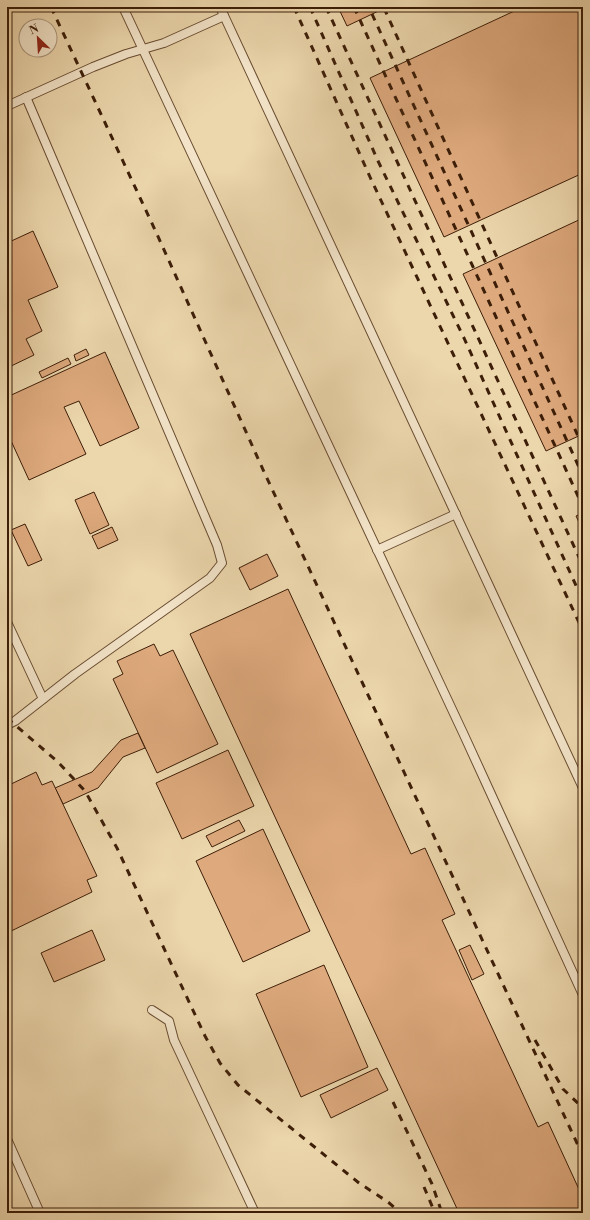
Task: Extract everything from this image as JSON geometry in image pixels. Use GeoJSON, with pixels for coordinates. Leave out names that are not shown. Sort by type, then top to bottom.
{"type":"FeatureCollection","features":[{"type":"Feature","properties":{"kind":"lane"},"geometry":{"type":"LineString","coordinates":[[123,7],[583,995]]}},
{"type":"Feature","properties":{"kind":"lane"},"geometry":{"type":"LineString","coordinates":[[220,7],[583,788]]}},
{"type":"Feature","properties":{"kind":"lane"},"geometry":{"type":"LineString","coordinates":[[7,106],[94,67],[164,43],[224,16]]}},
{"type":"Feature","properties":{"kind":"lane"},"geometry":{"type":"LineString","coordinates":[[7,725],[15,721],[75,674],[210,578],[222,563],[218,545],[26,97]]}},
{"type":"Feature","properties":{"kind":"lane"},"geometry":{"type":"LineString","coordinates":[[377,550],[456,514]]}},
{"type":"Feature","properties":{"kind":"lane"},"geometry":{"type":"LineString","coordinates":[[7,622],[43,699]]}},
{"type":"Feature","properties":{"kind":"lane"},"geometry":{"type":"LineString","coordinates":[[152,1010],[168,1021],[174,1040],[254,1213]]}},
{"type":"Feature","properties":{"kind":"lane"},"geometry":{"type":"LineString","coordinates":[[7,1139],[40,1213]]}},
{"type":"Feature","properties":{"kind":"building"},"geometry":{"type":"Polygon","coordinates":[[[338,7],[387,7],[347,26],[338,7]]]}},
{"type":"Feature","properties":{"kind":"building"},"geometry":{"type":"Polygon","coordinates":[[[523,7],[583,7],[583,173],[444,237],[370,78],[523,7]]]}},
{"type":"Feature","properties":{"kind":"building"},"geometry":{"type":"Polygon","coordinates":[[[583,218],[583,434],[546,451],[463,274],[583,218]]]}},
{"type":"Feature","properties":{"kind":"building"},"geometry":{"type":"Polygon","coordinates":[[[33,231],[58,287],[28,300],[42,331],[26,339],[34,355],[7,368],[7,243],[33,231]]]}},
{"type":"Feature","properties":{"kind":"building"},"geometry":{"type":"Polygon","coordinates":[[[86,349],[89,355],[76,361],[74,355],[86,349]]]}},
{"type":"Feature","properties":{"kind":"building"},"geometry":{"type":"Polygon","coordinates":[[[105,352],[139,428],[100,446],[79,401],[64,407],[86,454],[29,480],[7,432],[7,397],[105,352]]]}},
{"type":"Feature","properties":{"kind":"building"},"geometry":{"type":"Polygon","coordinates":[[[68,358],[71,364],[42,378],[39,372],[68,358]]]}},
{"type":"Feature","properties":{"kind":"building"},"geometry":{"type":"Polygon","coordinates":[[[94,492],[109,525],[90,534],[75,500],[94,492]]]}},
{"type":"Feature","properties":{"kind":"building"},"geometry":{"type":"Polygon","coordinates":[[[583,513],[583,531],[576,516],[583,513]]]}},
{"type":"Feature","properties":{"kind":"building"},"geometry":{"type":"Polygon","coordinates":[[[25,524],[42,560],[28,566],[11,530],[25,524]]]}},
{"type":"Feature","properties":{"kind":"building"},"geometry":{"type":"Polygon","coordinates":[[[112,527],[118,540],[98,549],[92,536],[112,527]]]}},
{"type":"Feature","properties":{"kind":"building"},"geometry":{"type":"Polygon","coordinates":[[[267,554],[278,576],[250,590],[239,568],[267,554]]]}},
{"type":"Feature","properties":{"kind":"building"},"geometry":{"type":"Polygon","coordinates":[[[288,589],[411,854],[425,848],[455,914],[442,920],[538,1127],[548,1122],[583,1198],[583,1213],[459,1213],[190,634],[288,589]]]}},
{"type":"Feature","properties":{"kind":"building"},"geometry":{"type":"Polygon","coordinates":[[[154,644],[160,656],[173,650],[218,744],[157,773],[113,679],[123,674],[117,661],[154,644]]]}},
{"type":"Feature","properties":{"kind":"building"},"geometry":{"type":"Polygon","coordinates":[[[138,733],[145,748],[123,757],[98,788],[63,804],[55,788],[92,772],[121,740],[138,733]]]}},
{"type":"Feature","properties":{"kind":"building"},"geometry":{"type":"Polygon","coordinates":[[[228,750],[254,806],[182,839],[156,783],[228,750]]]}},
{"type":"Feature","properties":{"kind":"building"},"geometry":{"type":"Polygon","coordinates":[[[36,772],[42,785],[52,781],[97,876],[87,880],[92,892],[7,933],[7,786],[36,772]]]}},
{"type":"Feature","properties":{"kind":"building"},"geometry":{"type":"Polygon","coordinates":[[[239,820],[245,831],[212,847],[206,836],[239,820]]]}},
{"type":"Feature","properties":{"kind":"building"},"geometry":{"type":"Polygon","coordinates":[[[263,829],[310,931],[243,962],[196,861],[263,829]]]}},
{"type":"Feature","properties":{"kind":"building"},"geometry":{"type":"Polygon","coordinates":[[[92,930],[105,960],[54,982],[41,953],[92,930]]]}},
{"type":"Feature","properties":{"kind":"building"},"geometry":{"type":"Polygon","coordinates":[[[470,945],[484,974],[472,980],[459,950],[470,945]]]}},
{"type":"Feature","properties":{"kind":"building"},"geometry":{"type":"Polygon","coordinates":[[[324,965],[368,1067],[301,1097],[256,994],[324,965]]]}},
{"type":"Feature","properties":{"kind":"building"},"geometry":{"type":"Polygon","coordinates":[[[377,1068],[388,1090],[331,1118],[320,1095],[377,1068]]]}},
{"type":"Feature","properties":{"kind":"railway"},"geometry":{"type":"LineString","coordinates":[[51,7],[156,232],[265,474],[583,1156]]}},
{"type":"Feature","properties":{"kind":"railway"},"geometry":{"type":"LineString","coordinates":[[294,7],[370,177],[583,631]]}},
{"type":"Feature","properties":{"kind":"railway"},"geometry":{"type":"LineString","coordinates":[[310,7],[378,161],[464,338],[583,601]]}},
{"type":"Feature","properties":{"kind":"railway"},"geometry":{"type":"LineString","coordinates":[[326,7],[583,566]]}},
{"type":"Feature","properties":{"kind":"railway"},"geometry":{"type":"LineString","coordinates":[[354,7],[583,507]]}},
{"type":"Feature","properties":{"kind":"railway"},"geometry":{"type":"LineString","coordinates":[[384,8],[583,447]]}},
{"type":"Feature","properties":{"kind":"railway"},"geometry":{"type":"LineString","coordinates":[[372,14],[583,476]]}},
{"type":"Feature","properties":{"kind":"railway"},"geometry":{"type":"LineString","coordinates":[[7,718],[58,762],[85,791],[117,848],[205,1036],[220,1063],[238,1085],[359,1183],[388,1202],[401,1213]]}},
{"type":"Feature","properties":{"kind":"railway"},"geometry":{"type":"LineString","coordinates":[[535,1040],[563,1089],[583,1108]]}},
{"type":"Feature","properties":{"kind":"railway"},"geometry":{"type":"LineString","coordinates":[[393,1102],[432,1184],[442,1213]]}},
{"type":"Feature","properties":{"kind":"railway"},"geometry":{"type":"LineString","coordinates":[[424,1187],[435,1213]]}}]}
